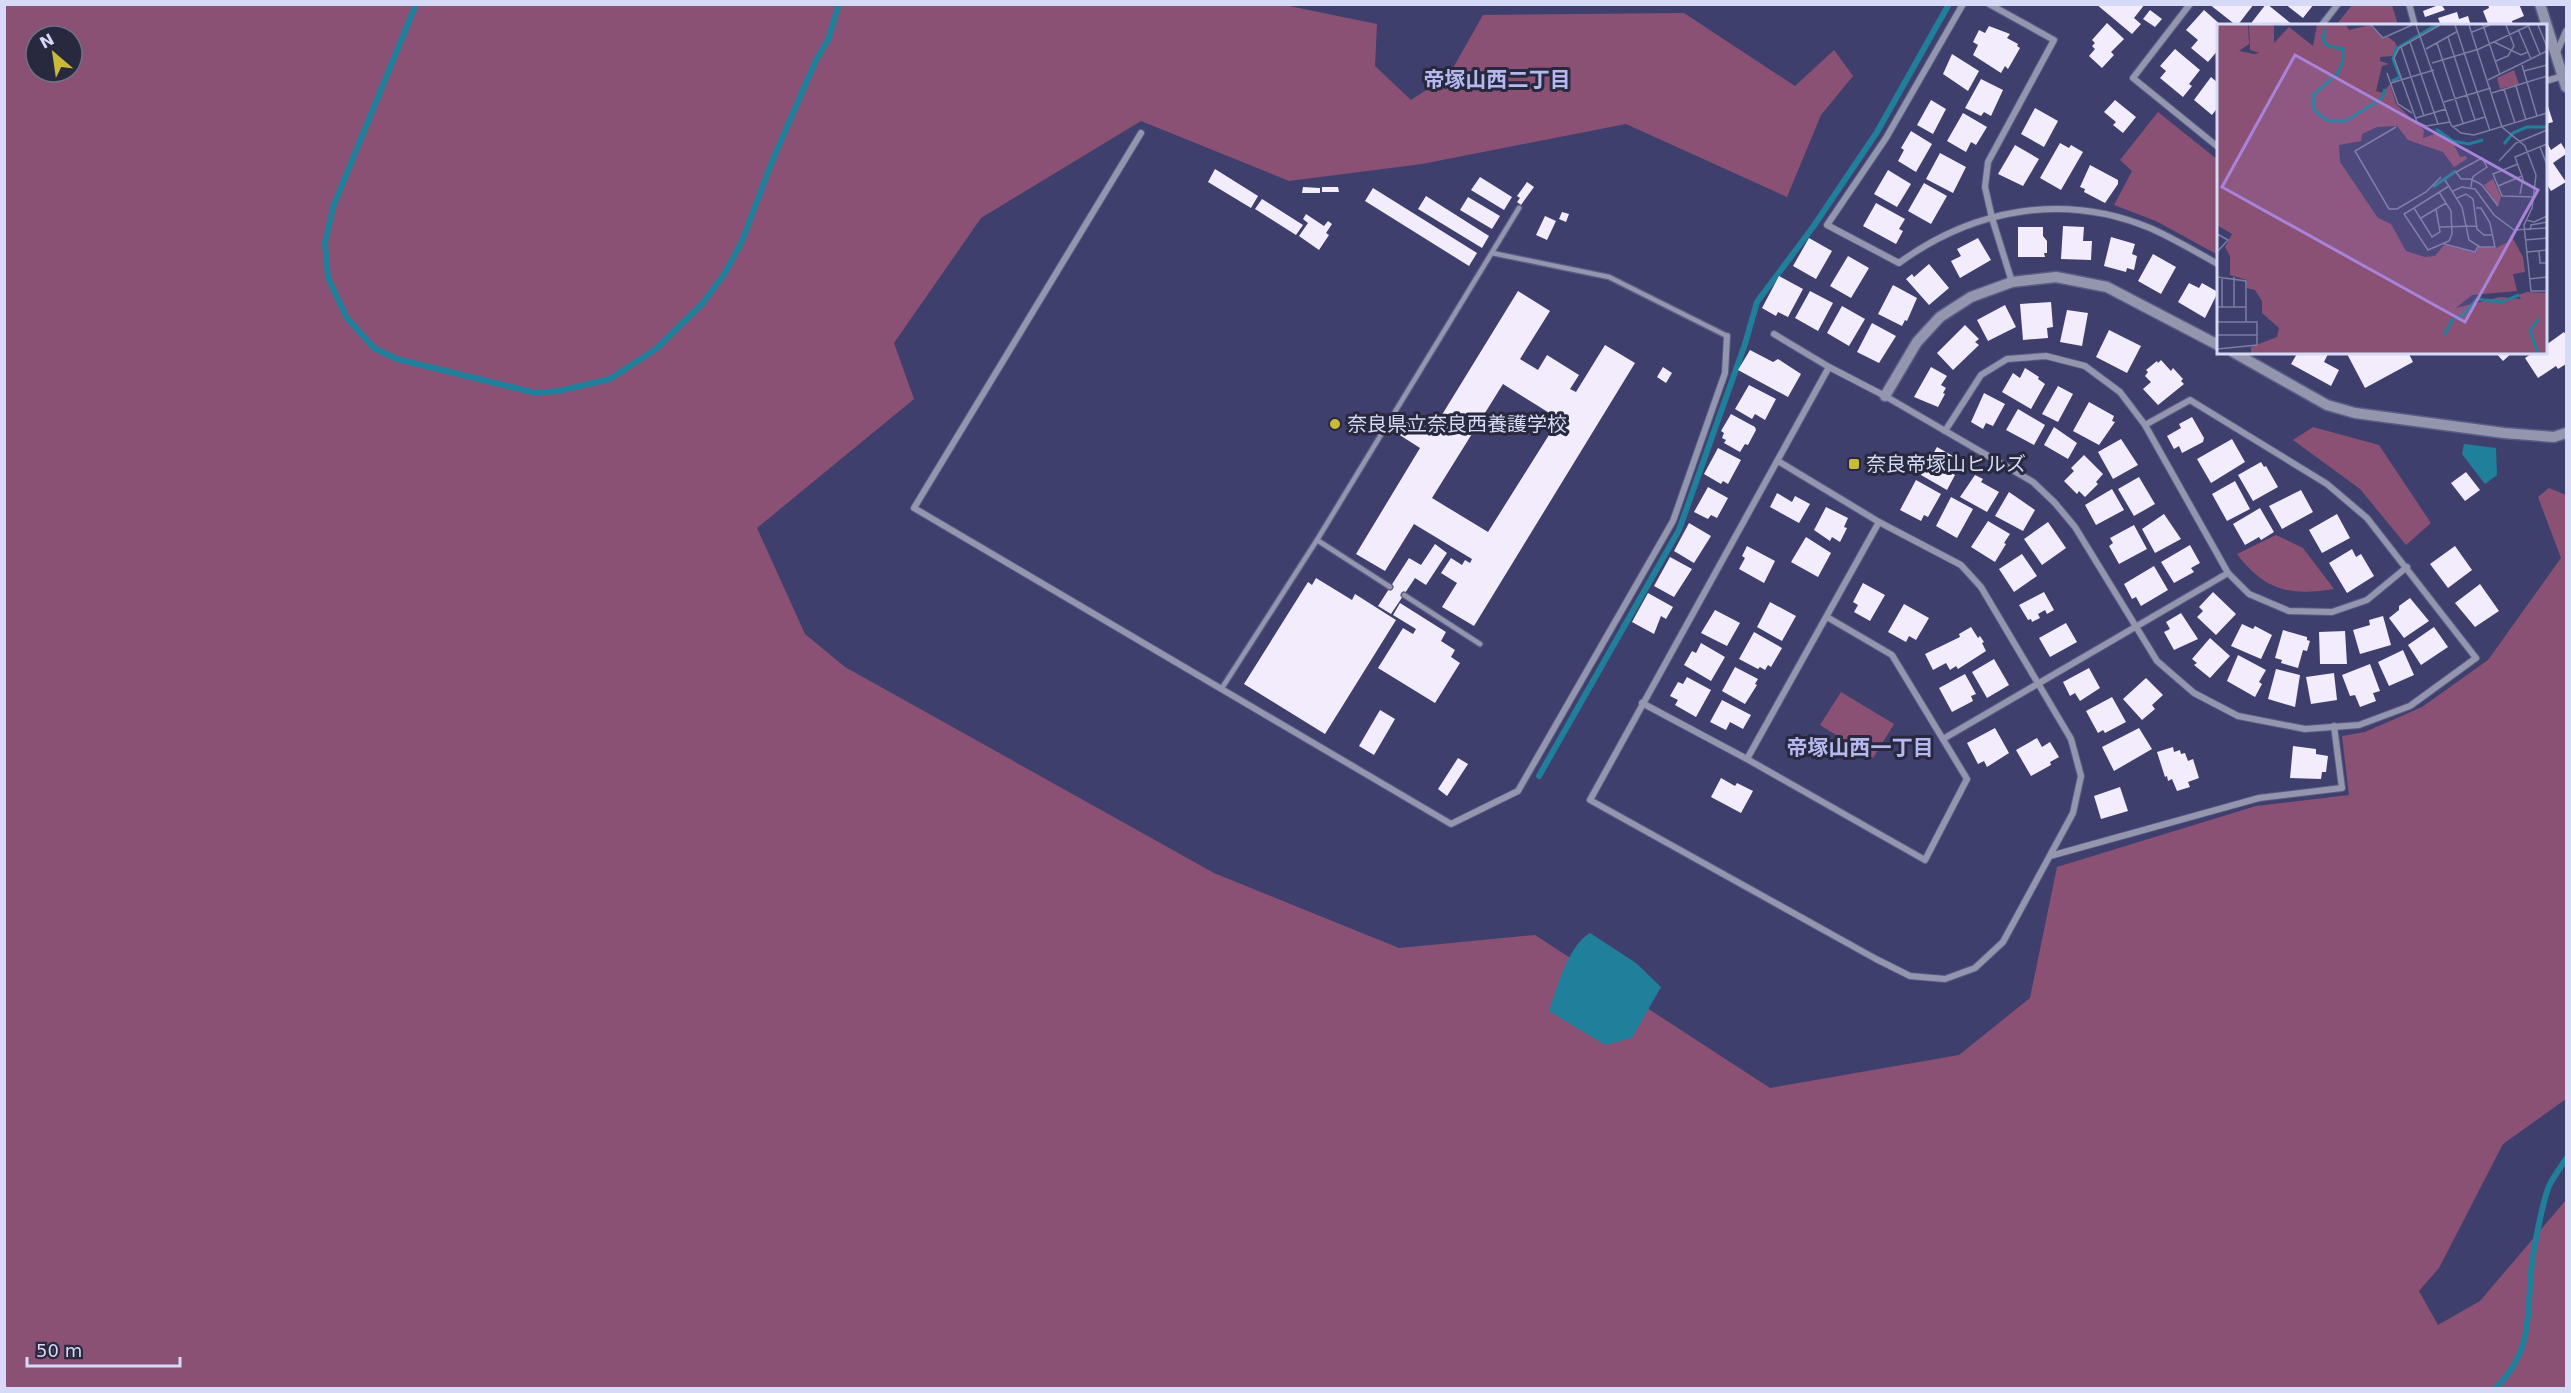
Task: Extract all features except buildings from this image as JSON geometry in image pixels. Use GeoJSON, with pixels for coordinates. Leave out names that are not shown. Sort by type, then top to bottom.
{"type":"FeatureCollection","features":[{"type":"Feature","properties":{"kind":"street"},"geometry":{"type":"LineString","coordinates":[[1963,4],[1886,138],[1827,225],[1899,263],[1922,246],[1968,223],[2038,209],[2090,211],[2149,228],[2217,263]]}},
{"type":"Feature","properties":{"kind":"street"},"geometry":{"type":"LineString","coordinates":[[1989,4],[2054,40],[1988,162],[1985,186],[1992,218],[2012,282]]}},
{"type":"Feature","properties":{"kind":"street"},"geometry":{"type":"LineString","coordinates":[[2190,4],[2133,78],[2217,146]]}},
{"type":"Feature","properties":{"kind":"street"},"geometry":{"type":"LineString","coordinates":[[2323,24],[2338,4]]}},
{"type":"Feature","properties":{"kind":"street"},"geometry":{"type":"LineString","coordinates":[[2409,4],[2414,24]]}},
{"type":"Feature","properties":{"kind":"street"},"geometry":{"type":"LineString","coordinates":[[2540,4],[2557,52],[2566,87]]}},
{"type":"Feature","properties":{"kind":"street"},"geometry":{"type":"LineString","coordinates":[[2557,52],[2566,32]]}},
{"type":"Feature","properties":{"kind":"street"},"geometry":{"type":"LineString","coordinates":[[2547,81],[2563,76]]}},
{"type":"Feature","properties":{"kind":"street"},"geometry":{"type":"LineString","coordinates":[[1141,133],[914,508],[1451,824],[1518,791],[1673,521],[1725,373],[1728,336]]}},
{"type":"Feature","properties":{"kind":"street"},"geometry":{"type":"LineString","coordinates":[[1885,396],[1917,342],[1940,317],[1971,297],[2012,282],[2056,277],[2107,287],[2217,340]]}},
{"type":"Feature","properties":{"kind":"street"},"geometry":{"type":"LineString","coordinates":[[1774,334],[2033,482],[2055,503],[2074,527],[2157,661],[2194,693],[2238,716],[2305,729],[2359,725],[2410,706],[2476,658],[2367,518],[2327,483],[2190,400],[2145,425]]}},
{"type":"Feature","properties":{"kind":"street"},"geometry":{"type":"LineString","coordinates":[[2237,354],[2327,405],[2355,413],[2504,433],[2554,436],[2566,433]]}},
{"type":"Feature","properties":{"kind":"street"},"geometry":{"type":"LineString","coordinates":[[1945,430],[1981,375],[2007,359],[2046,356],[2085,366],[2120,392],[2145,425],[2228,573],[2249,594],[2289,610],[2332,612],[2367,600],[2407,567]]}},
{"type":"Feature","properties":{"kind":"street"},"geometry":{"type":"LineString","coordinates":[[1778,460],[1879,522],[1961,565],[1981,586],[2071,740],[2080,776],[2073,813],[2003,942],[1975,968],[1945,979],[1910,976],[1590,800],[1829,367]]}},
{"type":"Feature","properties":{"kind":"street"},"geometry":{"type":"LineString","coordinates":[[1748,759],[1879,522]]}},
{"type":"Feature","properties":{"kind":"street"},"geometry":{"type":"LineString","coordinates":[[1943,739],[2228,573]]}},
{"type":"Feature","properties":{"kind":"street"},"geometry":{"type":"LineString","coordinates":[[1642,703],[1748,759],[1925,860],[1967,778],[1892,655],[1827,617]]}},
{"type":"Feature","properties":{"kind":"street"},"geometry":{"type":"LineString","coordinates":[[2050,856],[2259,798],[2342,788],[2334,726]]}},
{"type":"Feature","properties":{"kind":"lane"},"geometry":{"type":"LineString","coordinates":[[1222,688],[1317,540],[1519,208]]}},
{"type":"Feature","properties":{"kind":"lane"},"geometry":{"type":"LineString","coordinates":[[1492,253],[1609,277],[1728,336]]}},
{"type":"Feature","properties":{"kind":"lane"},"geometry":{"type":"LineString","coordinates":[[1317,540],[1390,587]]}},
{"type":"Feature","properties":{"kind":"lane"},"geometry":{"type":"LineString","coordinates":[[1404,596],[1480,644]]}},
{"type":"Feature","properties":{"kind":"shaded area"},"geometry":{"type":"Polygon","coordinates":[[[2353,4],[2392,5],[2398,24],[2337,24],[2353,4]]]}},
{"type":"Feature","properties":{"kind":"shaded area"},"geometry":{"type":"Polygon","coordinates":[[[5,5],[1284,5],[1377,24],[1375,66],[1411,100],[1449,75],[1483,15],[1684,13],[1795,86],[1834,50],[1853,76],[1821,115],[1787,197],[1626,124],[1422,164],[1289,181],[1141,121],[981,218],[894,343],[914,399],[757,528],[805,634],[845,667],[1214,873],[1399,948],[1535,935],[1770,1088],[1959,1055],[2030,998],[2057,867],[2256,806],[2349,795],[2342,736],[2365,732],[2422,707],[2488,660],[2561,558],[2538,497],[2549,488],[2566,495],[2566,1099],[2503,1144],[2439,1268],[2419,1291],[2438,1325],[2480,1301],[2566,1200],[2566,1388],[5,1388],[5,5]]]}},
{"type":"Feature","properties":{"kind":"shaded area"},"geometry":{"type":"Polygon","coordinates":[[[2158,112],[2217,159],[2217,254],[2156,221],[2114,205],[2132,171],[2120,160],[2158,112]]]}},
{"type":"Feature","properties":{"kind":"shaded area"},"geometry":{"type":"Polygon","coordinates":[[[2313,427],[2379,445],[2431,523],[2406,545],[2360,489],[2293,440],[2313,427]]]}},
{"type":"Feature","properties":{"kind":"shaded area"},"geometry":{"type":"Polygon","coordinates":[[[2276,535],[2303,548],[2334,589],[2304,592],[2280,588],[2258,576],[2237,554],[2276,535]]]}},
{"type":"Feature","properties":{"kind":"shaded area"},"geometry":{"type":"Polygon","coordinates":[[[1841,692],[1894,724],[1873,758],[1820,725],[1841,692]]]}},
{"type":"Feature","properties":{"kind":"water"},"geometry":{"type":"Polygon","coordinates":[[[2464,444],[2496,448],[2497,475],[2485,484],[2462,454],[2464,444]]]}},
{"type":"Feature","properties":{"kind":"water"},"geometry":{"type":"Polygon","coordinates":[[[1590,933],[1636,963],[1661,987],[1632,1038],[1605,1045],[1549,1011],[1569,957],[1582,939],[1590,933]]]}},
{"type":"Feature","properties":{"kind":"waterway"},"geometry":{"type":"LineString","coordinates":[[416,4],[333,207],[325,243],[328,278],[347,318],[374,348],[397,359],[536,393],[559,391],[610,379],[656,349],[702,304],[725,273],[742,241],[773,159],[817,58],[828,40],[839,4]]}},
{"type":"Feature","properties":{"kind":"waterway"},"geometry":{"type":"LineString","coordinates":[[1539,776],[1679,530],[1745,344],[1757,302],[1813,227],[1877,132],[1949,4]]}},
{"type":"Feature","properties":{"kind":"waterway"},"geometry":{"type":"LineString","coordinates":[[2496,1388],[2517,1359],[2523,1344],[2533,1255],[2542,1212],[2549,1186],[2566,1159]]}},
{"type":"Feature","properties":{"kind":"place","name":"奈良県立奈良西養護学校"},"geometry":{"type":"Point","coordinates":[1335,424]}},
{"type":"Feature","properties":{"kind":"place","name":"奈良帝塚山ヒルズ"},"geometry":{"type":"Point","coordinates":[1854,464]}},
{"type":"Feature","properties":{"kind":"district","name":"帝塚山西二丁目"},"geometry":{"type":"Point","coordinates":[1497,80]}},
{"type":"Feature","properties":{"kind":"district","name":"帝塚山西一丁目"},"geometry":{"type":"Point","coordinates":[1860,748]}}]}
